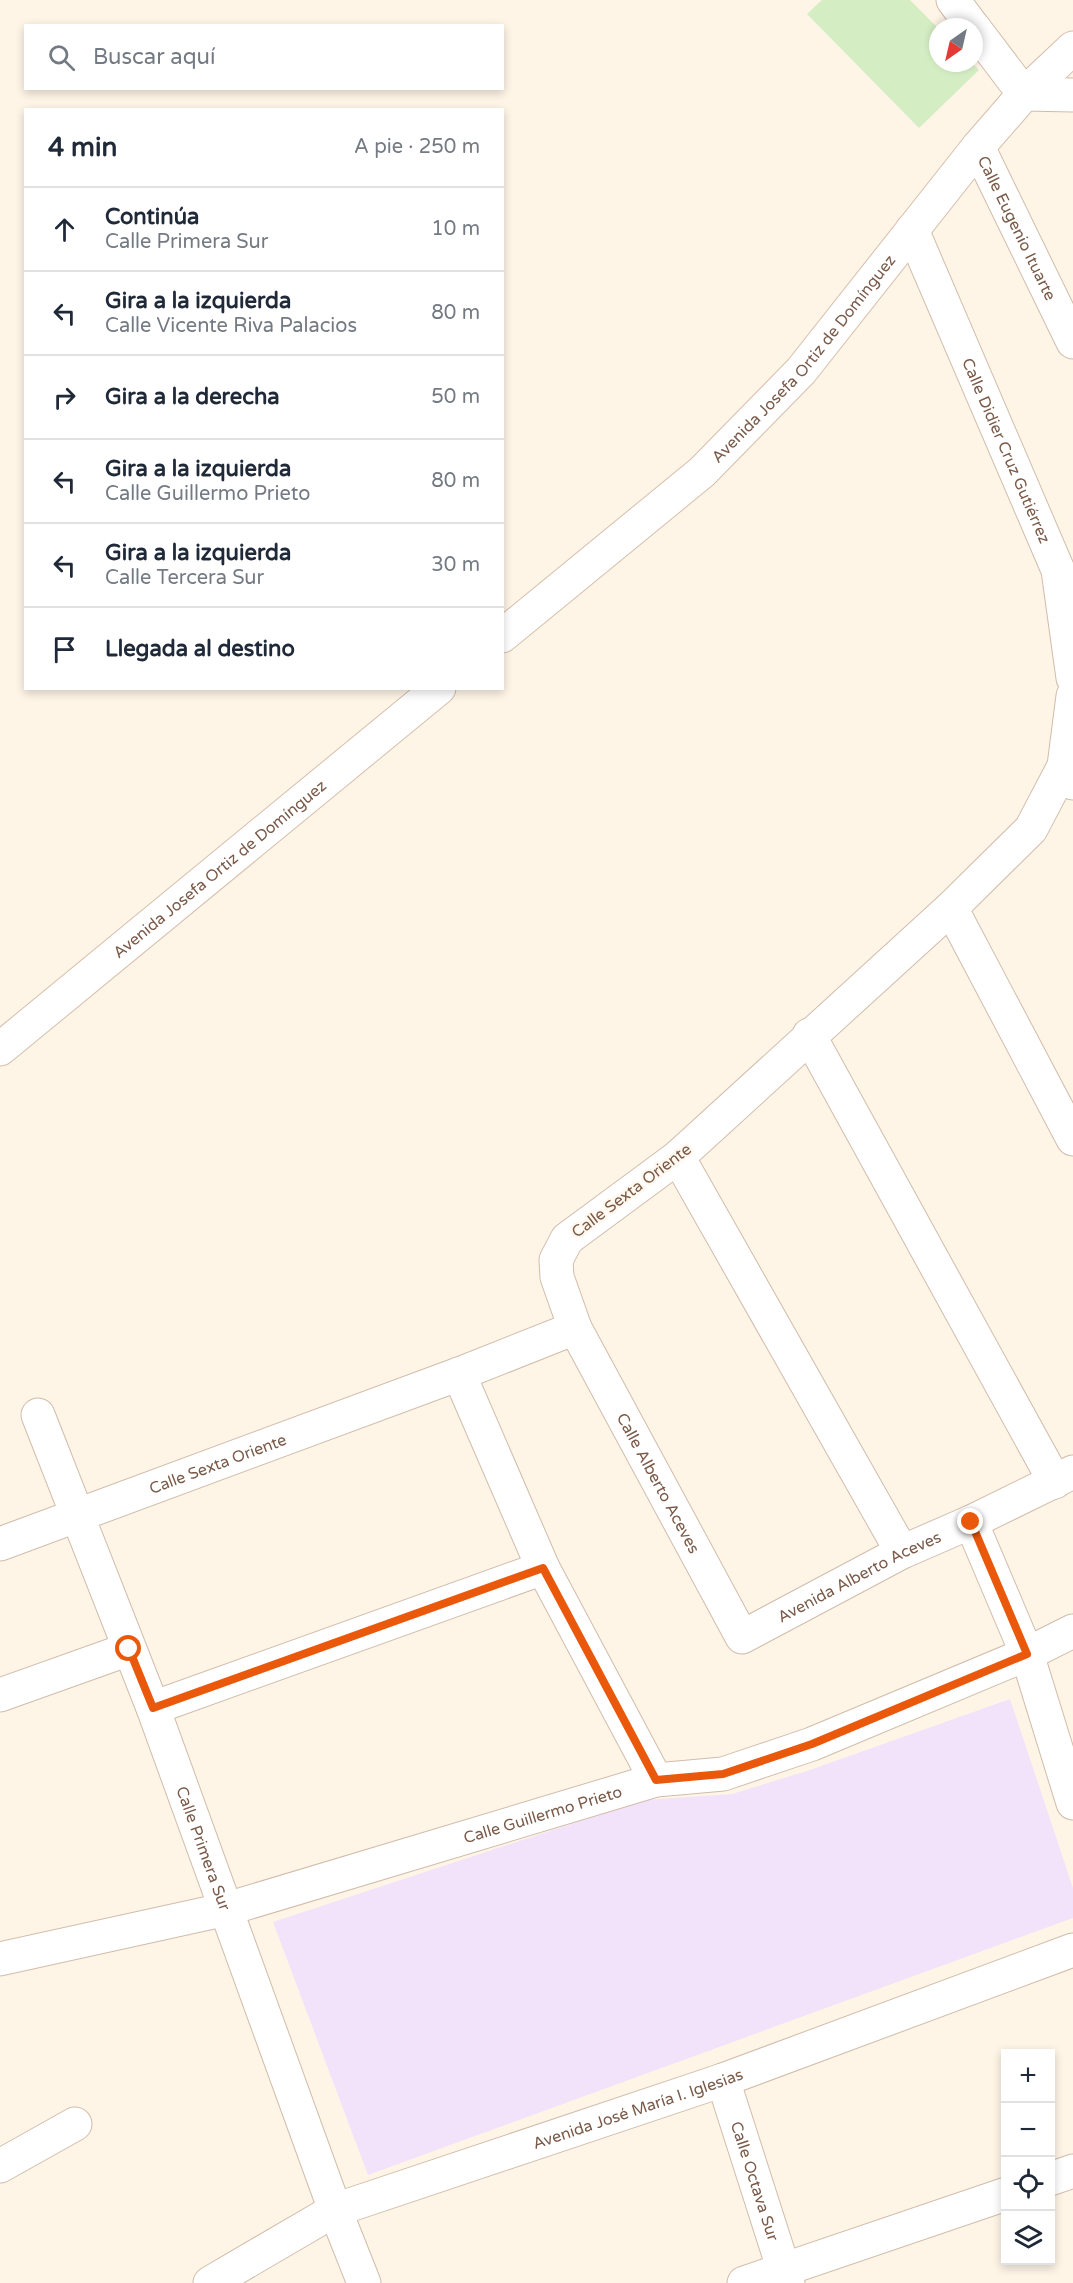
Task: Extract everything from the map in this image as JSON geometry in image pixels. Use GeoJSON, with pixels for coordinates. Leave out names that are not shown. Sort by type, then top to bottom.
{"type":"FeatureCollection","features":[{"type":"Feature","properties":{"kind":"street"},"geometry":{"type":"LineString","coordinates":[[953,0],[966,18]]}},
{"type":"Feature","properties":{"kind":"street"},"geometry":{"type":"LineString","coordinates":[[983,40],[1024,94],[1073,95]]}},
{"type":"Feature","properties":{"kind":"street","name":"Avenida Josefa Ortiz de Domínguez"},"geometry":{"type":"LineString","coordinates":[[504,634],[702,472],[801,371],[978,147],[1024,94],[1073,48]]}},
{"type":"Feature","properties":{"kind":"street","name":"Calle Eugenio Ituarte"},"geometry":{"type":"LineString","coordinates":[[978,147],[1073,342]]}},
{"type":"Feature","properties":{"kind":"street","name":"Calle Didier Cruz Gutiérrez"},"geometry":{"type":"LineString","coordinates":[[912,230],[1058,570],[1073,678]]}},
{"type":"Feature","properties":{"kind":"street","name":"Avenida Josefa Ortiz de Domínguez"},"geometry":{"type":"LineString","coordinates":[[0,1049],[437,690]]}},
{"type":"Feature","properties":{"kind":"street"},"geometry":{"type":"LineString","coordinates":[[1069,775],[1073,696]]}},
{"type":"Feature","properties":{"kind":"street","name":"Calle Sexta Oriente"},"geometry":{"type":"LineString","coordinates":[[0,1544],[459,1374],[575,1328],[557,1277],[556,1260],[567,1239],[678,1157],[809,1035],[951,908],[1030,829],[1069,775]]}},
{"type":"Feature","properties":{"kind":"street"},"geometry":{"type":"LineString","coordinates":[[951,908],[1073,1138]]}},
{"type":"Feature","properties":{"kind":"street"},"geometry":{"type":"LineString","coordinates":[[809,1035],[1064,1477]]}},
{"type":"Feature","properties":{"kind":"street"},"geometry":{"type":"LineString","coordinates":[[678,1157],[902,1552]]}},
{"type":"Feature","properties":{"kind":"street","name":"Calle Alberto Aceves"},"geometry":{"type":"LineString","coordinates":[[575,1328],[742,1636]]}},
{"type":"Feature","properties":{"kind":"street"},"geometry":{"type":"LineString","coordinates":[[459,1374],[543,1568],[656,1780]]}},
{"type":"Feature","properties":{"kind":"street","name":"Calle Primera Sur"},"geometry":{"type":"LineString","coordinates":[[38,1416],[153,1708],[335,2210],[364,2283]]}},
{"type":"Feature","properties":{"kind":"street","name":"Avenida Alberto Aceves"},"geometry":{"type":"LineString","coordinates":[[742,1636],[902,1552],[1064,1477]]}},
{"type":"Feature","properties":{"kind":"street"},"geometry":{"type":"LineString","coordinates":[[971,1522],[1063,1733],[1073,1803]]}},
{"type":"Feature","properties":{"kind":"street"},"geometry":{"type":"LineString","coordinates":[[153,1708],[543,1568]]}},
{"type":"Feature","properties":{"kind":"street","name":"Calle Guillermo Prieto"},"geometry":{"type":"LineString","coordinates":[[0,1959],[227,1909],[656,1780],[723,1774],[812,1744],[1027,1654],[1073,1631]]}},
{"type":"Feature","properties":{"kind":"street"},"geometry":{"type":"LineString","coordinates":[[0,1695],[129,1649]]}},
{"type":"Feature","properties":{"kind":"street","name":"Avenida José María I. Iglesias"},"geometry":{"type":"LineString","coordinates":[[210,2283],[335,2210],[723,2080],[1073,1950]]}},
{"type":"Feature","properties":{"kind":"street","name":"Calle Octava Sur"},"geometry":{"type":"LineString","coordinates":[[723,2080],[786,2276]]}},
{"type":"Feature","properties":{"kind":"street"},"geometry":{"type":"LineString","coordinates":[[0,2166],[75,2124]]}},
{"type":"Feature","properties":{"kind":"street"},"geometry":{"type":"LineString","coordinates":[[1055,2176],[1073,2171]]}},
{"type":"Feature","properties":{"kind":"street"},"geometry":{"type":"LineString","coordinates":[[744,2283],[786,2276],[1001,2195]]}},
{"type":"Feature","properties":{"kind":"shaded area"},"geometry":{"type":"Polygon","coordinates":[[[1010,1699],[1073,1888],[1073,1918],[368,2175],[273,1922],[644,1800],[732,1794],[810,1770],[1010,1699]]]}},
{"type":"Feature","properties":{"kind":"green space"},"geometry":{"type":"Polygon","coordinates":[[[822,0],[910,0],[929,19],[929,72],[977,72],[919,128],[807,14],[822,0]]]}},
{"type":"Feature","properties":{"kind":"route"},"geometry":{"type":"LineString","coordinates":[[129,1649],[153,1708],[543,1568],[656,1780],[723,1774],[812,1744],[1027,1654],[971,1522]]}}]}
